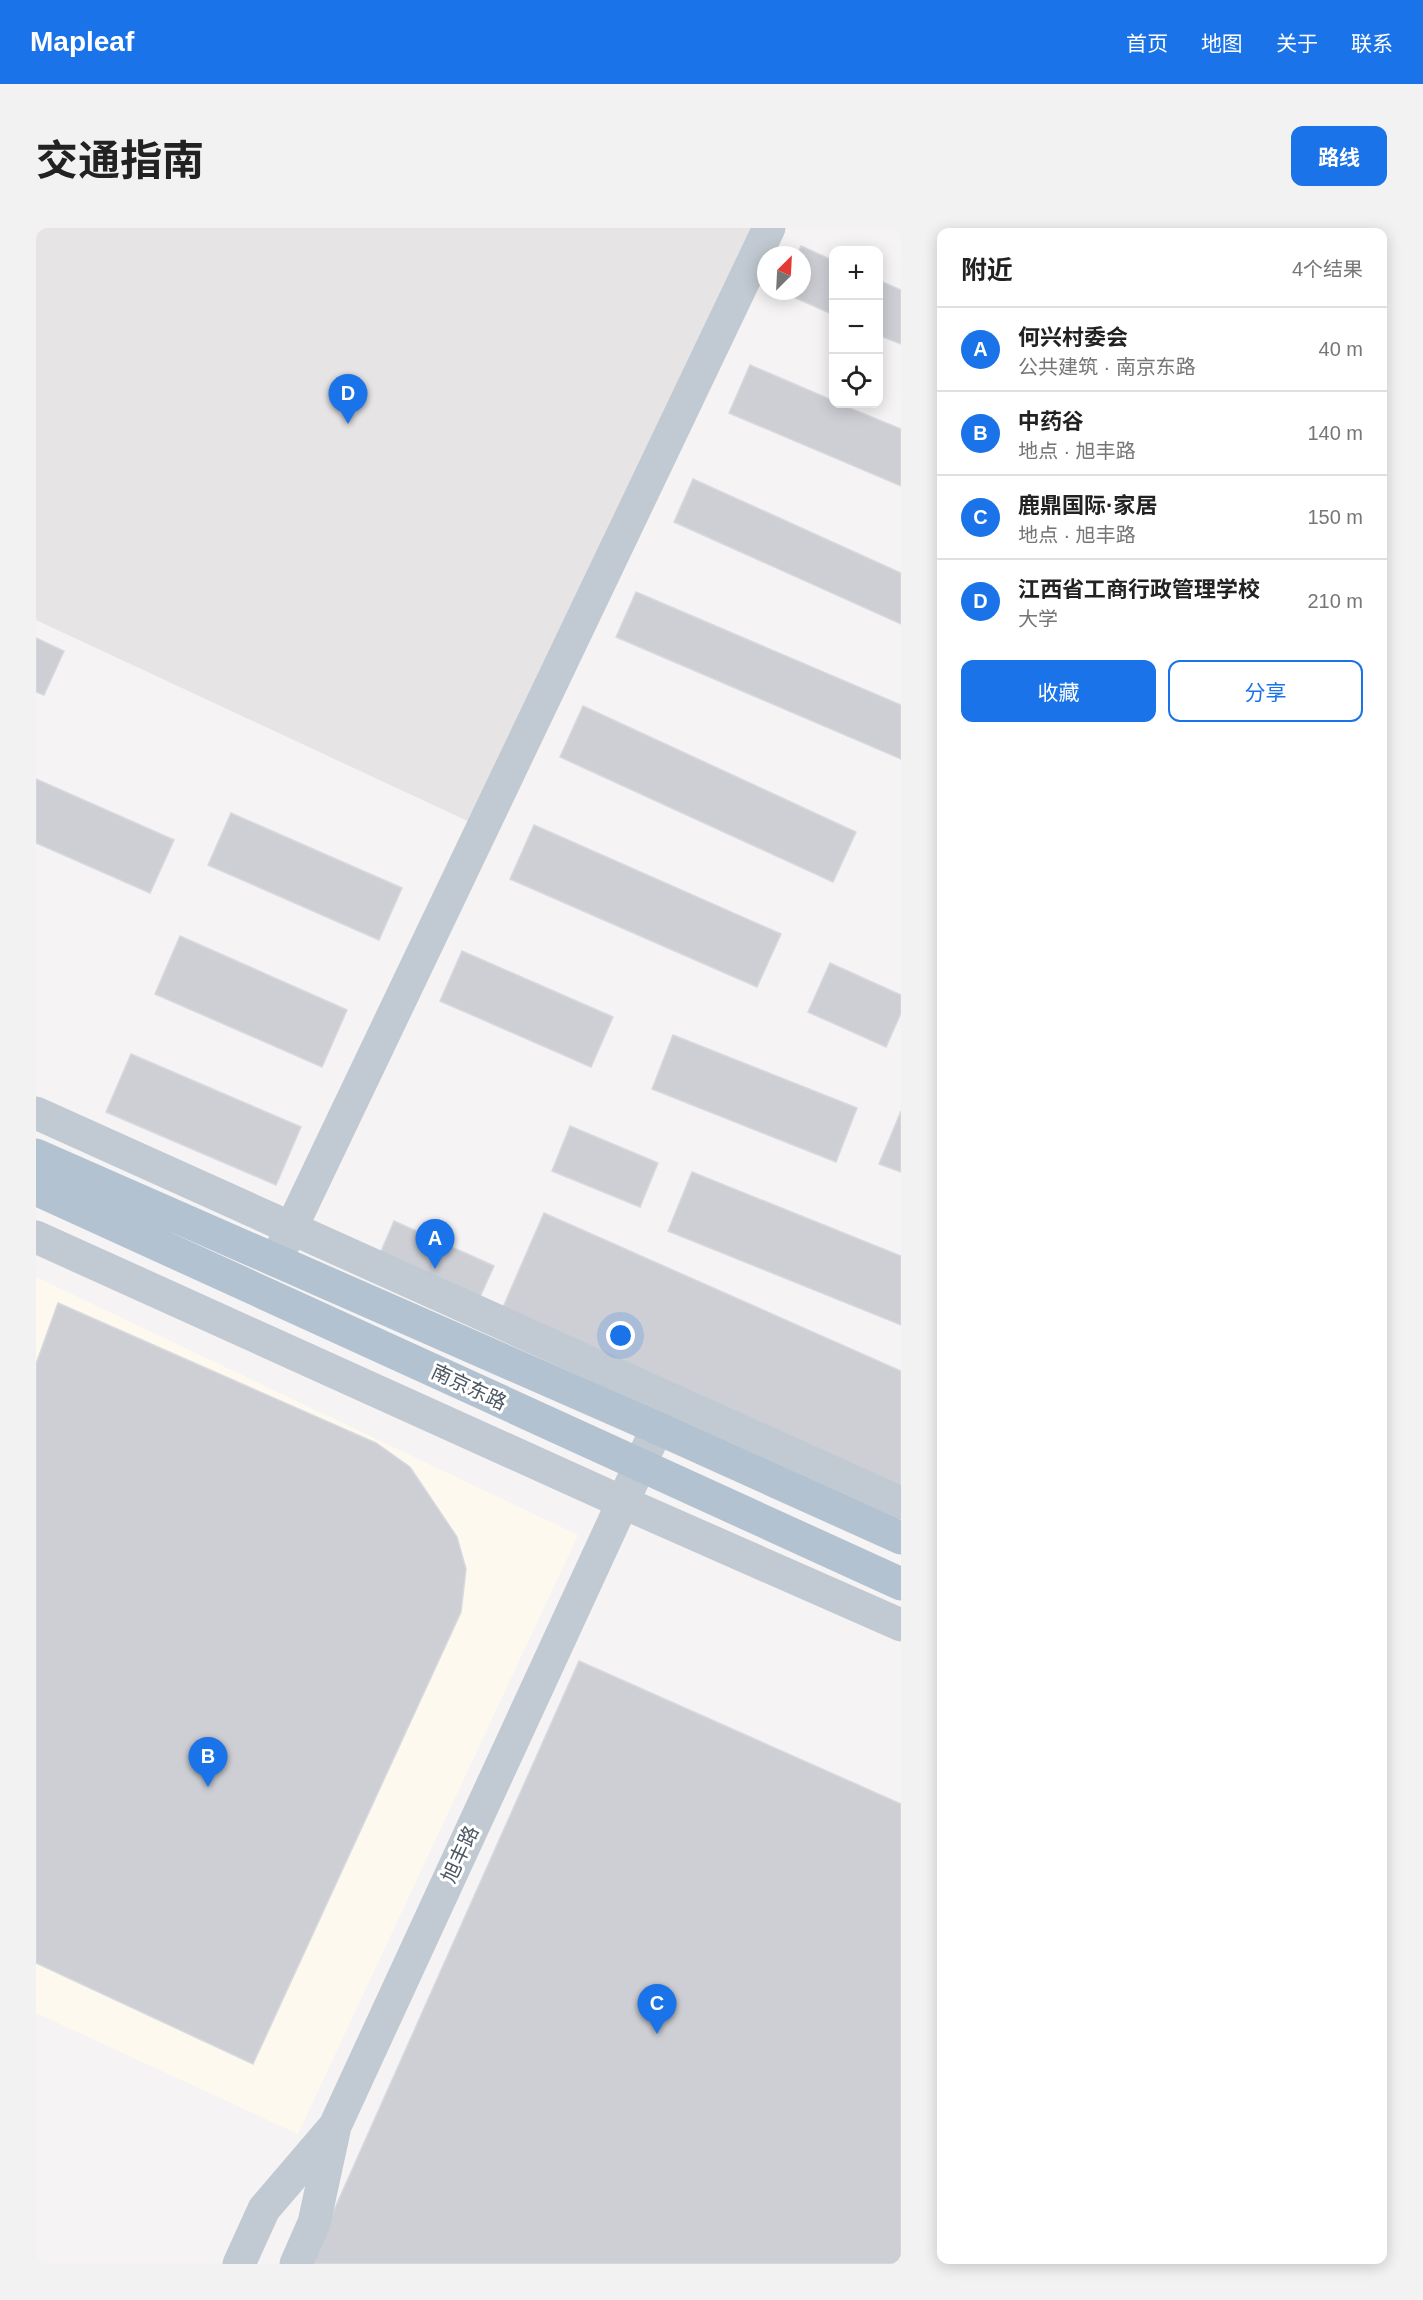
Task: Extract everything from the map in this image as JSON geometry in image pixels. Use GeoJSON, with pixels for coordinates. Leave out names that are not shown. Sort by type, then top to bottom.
{"type":"FeatureCollection","features":[{"type":"Feature","properties":{"kind":"main road","name":"南京东路"},"geometry":{"type":"LineString","coordinates":[[36,1155],[901,1538]]}},
{"type":"Feature","properties":{"kind":"main road","name":"南京东路"},"geometry":{"type":"LineString","coordinates":[[36,1189],[901,1584]]}},
{"type":"Feature","properties":{"kind":"street"},"geometry":{"type":"LineString","coordinates":[[276,1260],[769,228]]}},
{"type":"Feature","properties":{"kind":"street"},"geometry":{"type":"LineString","coordinates":[[36,1113],[901,1503]]}},
{"type":"Feature","properties":{"kind":"street"},"geometry":{"type":"LineString","coordinates":[[36,1237],[622,1502],[901,1624]]}},
{"type":"Feature","properties":{"kind":"street","name":"旭丰路"},"geometry":{"type":"LineString","coordinates":[[239,2264],[264,2209],[335,2126],[657,1428]]}},
{"type":"Feature","properties":{"kind":"street"},"geometry":{"type":"LineString","coordinates":[[296,2264],[314,2223],[335,2126]]}},
{"type":"Feature","properties":{"kind":"shaded area"},"geometry":{"type":"Polygon","coordinates":[[[36,228],[752,228],[474,824],[36,620],[36,228]]]}},
{"type":"Feature","properties":{"kind":"shaded area"},"geometry":{"type":"Polygon","coordinates":[[[36,1277],[578,1535],[298,2134],[36,2013],[36,1277]]]}},
{"type":"Feature","properties":{"kind":"building"},"geometry":{"type":"Polygon","coordinates":[[[811,251],[829,259],[829,313],[800,300],[811,300],[811,251]]]}},
{"type":"Feature","properties":{"kind":"building"},"geometry":{"type":"Polygon","coordinates":[[[883,282],[901,290],[901,344],[883,337],[883,282]]]}},
{"type":"Feature","properties":{"kind":"building"},"geometry":{"type":"Polygon","coordinates":[[[750,365],[829,399],[829,408],[850,408],[901,429],[901,486],[729,413],[750,365]]]}},
{"type":"Feature","properties":{"kind":"building"},"geometry":{"type":"Polygon","coordinates":[[[693,479],[901,573],[901,624],[674,522],[693,479]]]}},
{"type":"Feature","properties":{"kind":"building"},"geometry":{"type":"Polygon","coordinates":[[[636,592],[901,705],[901,759],[616,637],[636,592]]]}},
{"type":"Feature","properties":{"kind":"building"},"geometry":{"type":"Polygon","coordinates":[[[36,638],[64,651],[44,695],[36,692],[36,638]]]}},
{"type":"Feature","properties":{"kind":"building"},"geometry":{"type":"Polygon","coordinates":[[[583,706],[856,832],[833,882],[560,757],[583,706]]]}},
{"type":"Feature","properties":{"kind":"building"},"geometry":{"type":"Polygon","coordinates":[[[36,779],[174,840],[150,893],[36,843],[36,779]]]}},
{"type":"Feature","properties":{"kind":"building"},"geometry":{"type":"Polygon","coordinates":[[[231,813],[402,888],[379,940],[208,865],[231,813]]]}},
{"type":"Feature","properties":{"kind":"building"},"geometry":{"type":"Polygon","coordinates":[[[534,825],[781,934],[757,987],[510,879],[534,825]]]}},
{"type":"Feature","properties":{"kind":"building"},"geometry":{"type":"Polygon","coordinates":[[[180,936],[347,1010],[322,1067],[155,994],[180,936]]]}},
{"type":"Feature","properties":{"kind":"building"},"geometry":{"type":"Polygon","coordinates":[[[462,951],[613,1017],[591,1067],[440,1001],[462,951]]]}},
{"type":"Feature","properties":{"kind":"building"},"geometry":{"type":"Polygon","coordinates":[[[830,963],[901,995],[901,1013],[886,1047],[808,1012],[830,963]]]}},
{"type":"Feature","properties":{"kind":"building"},"geometry":{"type":"Polygon","coordinates":[[[673,1035],[857,1108],[836,1162],[652,1089],[673,1035]]]}},
{"type":"Feature","properties":{"kind":"building"},"geometry":{"type":"Polygon","coordinates":[[[131,1054],[301,1127],[276,1185],[106,1112],[131,1054]]]}},
{"type":"Feature","properties":{"kind":"building"},"geometry":{"type":"Polygon","coordinates":[[[901,1111],[901,1172],[879,1164],[901,1111]]]}},
{"type":"Feature","properties":{"kind":"building"},"geometry":{"type":"Polygon","coordinates":[[[570,1126],[658,1163],[640,1207],[552,1171],[570,1126]]]}},
{"type":"Feature","properties":{"kind":"building"},"geometry":{"type":"Polygon","coordinates":[[[692,1172],[901,1256],[901,1325],[668,1231],[692,1172]]]}},
{"type":"Feature","properties":{"kind":"building"},"geometry":{"type":"Polygon","coordinates":[[[544,1213],[901,1371],[901,1492],[500,1314],[544,1213]]]}},
{"type":"Feature","properties":{"kind":"building"},"geometry":{"type":"Polygon","coordinates":[[[394,1221],[494,1266],[475,1308],[376,1263],[394,1221]]]}},
{"type":"Feature","properties":{"kind":"building"},"geometry":{"type":"Polygon","coordinates":[[[58,1303],[376,1443],[410,1467],[457,1537],[466,1569],[461,1612],[253,2064],[36,1963],[36,1364],[58,1303]]]}},
{"type":"Feature","properties":{"kind":"building"},"geometry":{"type":"Polygon","coordinates":[[[579,1661],[901,1804],[901,2264],[310,2264],[579,1661]]]}},
{"type":"Feature","properties":{"kind":"place","name":"江西省工商行政管理学校"},"geometry":{"type":"Point","coordinates":[348,424]}},
{"type":"Feature","properties":{"kind":"place","name":"何兴村委会"},"geometry":{"type":"Point","coordinates":[435,1269]}},
{"type":"Feature","properties":{"kind":"place","name":"中药谷"},"geometry":{"type":"Point","coordinates":[208,1787]}},
{"type":"Feature","properties":{"kind":"place","name":"鹿鼎国际·家居"},"geometry":{"type":"Point","coordinates":[657,2034]}}]}
